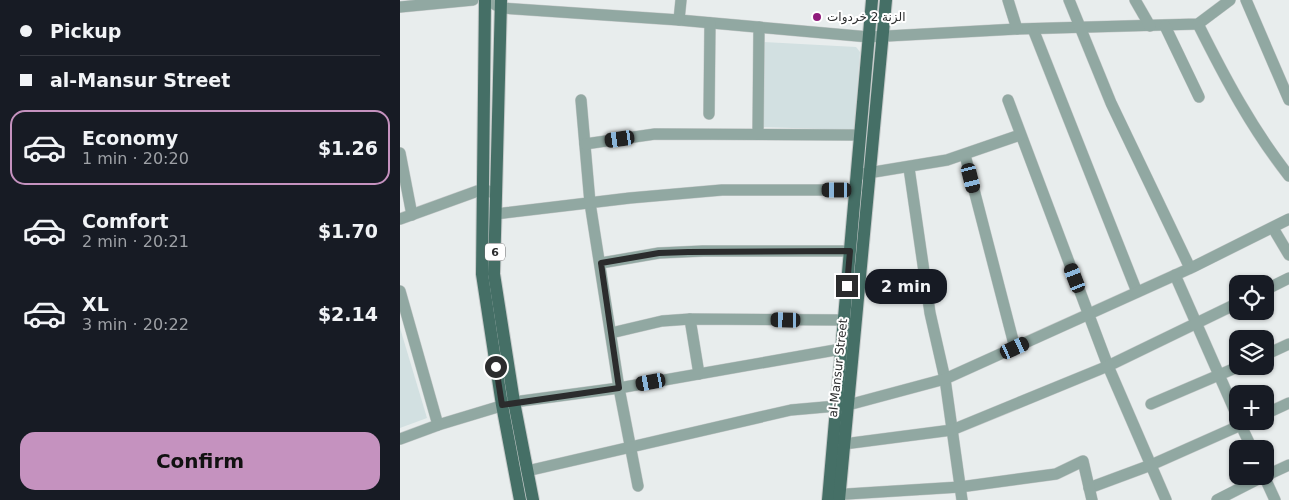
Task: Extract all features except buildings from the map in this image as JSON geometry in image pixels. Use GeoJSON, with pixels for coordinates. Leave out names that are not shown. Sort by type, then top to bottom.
{"type":"FeatureCollection","features":[{"type":"Feature","properties":{"kind":"main road","name":"6"},"geometry":{"type":"LineString","coordinates":[[486,0],[482,274],[508,403],[533,500]]}},
{"type":"Feature","properties":{"kind":"main road","name":"al-Mansur Street"},"geometry":{"type":"LineString","coordinates":[[834,497],[842,405],[871,173],[875,37],[872,0]]}},
{"type":"Feature","properties":{"kind":"main road","name":"al-Mansur Street"},"geometry":{"type":"LineString","coordinates":[[834,497],[844,444],[841,349],[860,135],[875,37],[886,0]]}},
{"type":"Feature","properties":{"kind":"main road","name":"6"},"geometry":{"type":"LineString","coordinates":[[501,4],[494,274],[520,500]]}},
{"type":"Feature","properties":{"kind":"street"},"geometry":{"type":"LineString","coordinates":[[400,7],[473,0]]}},
{"type":"Feature","properties":{"kind":"street"},"geometry":{"type":"LineString","coordinates":[[486,0],[501,4],[875,37],[1033,28],[1198,24],[1230,0]]}},
{"type":"Feature","properties":{"kind":"street"},"geometry":{"type":"LineString","coordinates":[[679,20],[681,0]]}},
{"type":"Feature","properties":{"kind":"street"},"geometry":{"type":"LineString","coordinates":[[1008,0],[1017,29]]}},
{"type":"Feature","properties":{"kind":"street"},"geometry":{"type":"LineString","coordinates":[[1069,0],[1111,103],[1190,268]]}},
{"type":"Feature","properties":{"kind":"street"},"geometry":{"type":"LineString","coordinates":[[1135,0],[1150,26]]}},
{"type":"Feature","properties":{"kind":"street"},"geometry":{"type":"LineString","coordinates":[[1246,0],[1289,100]]}},
{"type":"Feature","properties":{"kind":"street"},"geometry":{"type":"LineString","coordinates":[[708,114],[710,23]]}},
{"type":"Feature","properties":{"kind":"street"},"geometry":{"type":"LineString","coordinates":[[1198,24],[1225,79],[1262,142],[1289,176]]}},
{"type":"Feature","properties":{"kind":"street"},"geometry":{"type":"LineString","coordinates":[[1165,26],[1199,97]]}},
{"type":"Feature","properties":{"kind":"street"},"geometry":{"type":"LineString","coordinates":[[758,133],[759,27]]}},
{"type":"Feature","properties":{"kind":"street"},"geometry":{"type":"LineString","coordinates":[[1033,28],[1137,292]]}},
{"type":"Feature","properties":{"kind":"street"},"geometry":{"type":"LineString","coordinates":[[581,100],[590,203],[601,263],[619,388],[638,486]]}},
{"type":"Feature","properties":{"kind":"street"},"geometry":{"type":"LineString","coordinates":[[1008,100],[1108,366],[1166,500]]}},
{"type":"Feature","properties":{"kind":"street"},"geometry":{"type":"LineString","coordinates":[[585,144],[655,134],[758,133],[860,135]]}},
{"type":"Feature","properties":{"kind":"street"},"geometry":{"type":"LineString","coordinates":[[857,174],[909,168],[965,155],[1020,135]]}},
{"type":"Feature","properties":{"kind":"street"},"geometry":{"type":"LineString","coordinates":[[400,153],[412,215]]}},
{"type":"Feature","properties":{"kind":"street"},"geometry":{"type":"LineString","coordinates":[[965,155],[1015,348]]}},
{"type":"Feature","properties":{"kind":"street"},"geometry":{"type":"LineString","coordinates":[[909,168],[930,313],[945,379],[962,500]]}},
{"type":"Feature","properties":{"kind":"street"},"geometry":{"type":"LineString","coordinates":[[400,219],[483,189],[496,194]]}},
{"type":"Feature","properties":{"kind":"street"},"geometry":{"type":"LineString","coordinates":[[496,214],[722,190],[856,190]]}},
{"type":"Feature","properties":{"kind":"street"},"geometry":{"type":"LineString","coordinates":[[527,471],[791,410],[842,405],[945,379],[1175,275],[1289,219]]}},
{"type":"Feature","properties":{"kind":"street"},"geometry":{"type":"LineString","coordinates":[[1273,228],[1289,255]]}},
{"type":"Feature","properties":{"kind":"street"},"geometry":{"type":"LineString","coordinates":[[601,263],[659,253],[850,251]]}},
{"type":"Feature","properties":{"kind":"street"},"geometry":{"type":"LineString","coordinates":[[1175,275],[1195,324],[1229,396]]}},
{"type":"Feature","properties":{"kind":"street"},"geometry":{"type":"LineString","coordinates":[[1274,286],[1289,278]]}},
{"type":"Feature","properties":{"kind":"street"},"geometry":{"type":"LineString","coordinates":[[400,291],[438,424]]}},
{"type":"Feature","properties":{"kind":"street"},"geometry":{"type":"LineString","coordinates":[[844,444],[952,430],[1108,366],[1229,307]]}},
{"type":"Feature","properties":{"kind":"street"},"geometry":{"type":"LineString","coordinates":[[611,333],[662,321],[690,319],[844,320]]}},
{"type":"Feature","properties":{"kind":"street"},"geometry":{"type":"LineString","coordinates":[[690,319],[698,374]]}},
{"type":"Feature","properties":{"kind":"street"},"geometry":{"type":"LineString","coordinates":[[1274,351],[1289,344]]}},
{"type":"Feature","properties":{"kind":"street"},"geometry":{"type":"LineString","coordinates":[[400,439],[438,424],[508,403],[619,388],[841,349]]}},
{"type":"Feature","properties":{"kind":"street"},"geometry":{"type":"LineString","coordinates":[[1151,404],[1229,371]]}},
{"type":"Feature","properties":{"kind":"street"},"geometry":{"type":"LineString","coordinates":[[1274,410],[1289,403]]}},
{"type":"Feature","properties":{"kind":"street"},"geometry":{"type":"LineString","coordinates":[[1089,488],[1151,466],[1229,427]]}},
{"type":"Feature","properties":{"kind":"street"},"geometry":{"type":"LineString","coordinates":[[834,497],[960,487],[1056,474],[1083,461],[1092,500]]}},
{"type":"Feature","properties":{"kind":"street"},"geometry":{"type":"LineString","coordinates":[[1274,472],[1289,465]]}},
{"type":"Feature","properties":{"kind":"street"},"geometry":{"type":"LineString","coordinates":[[1217,500],[1246,485]]}},
{"type":"Feature","properties":{"kind":"street"},"geometry":{"type":"LineString","coordinates":[[1268,485],[1275,500]]}},
{"type":"Feature","properties":{"kind":"shaded area"},"geometry":{"type":"Polygon","coordinates":[[[764,42],[856,47],[860,52],[854,130],[763,127],[764,42]]]}},
{"type":"Feature","properties":{"kind":"shaded area"},"geometry":{"type":"Polygon","coordinates":[[[400,328],[427,418],[400,428],[400,328]]]}},
{"type":"Feature","properties":{"kind":"place","name":"الزنة 2 خردوات"},"geometry":{"type":"Point","coordinates":[817,17]}},
{"type":"Feature","properties":{"kind":"route"},"geometry":{"type":"LineString","coordinates":[[496,367],[502,405],[619,388],[601,263],[659,253],[703,251],[850,251],[847,286]]}}]}
